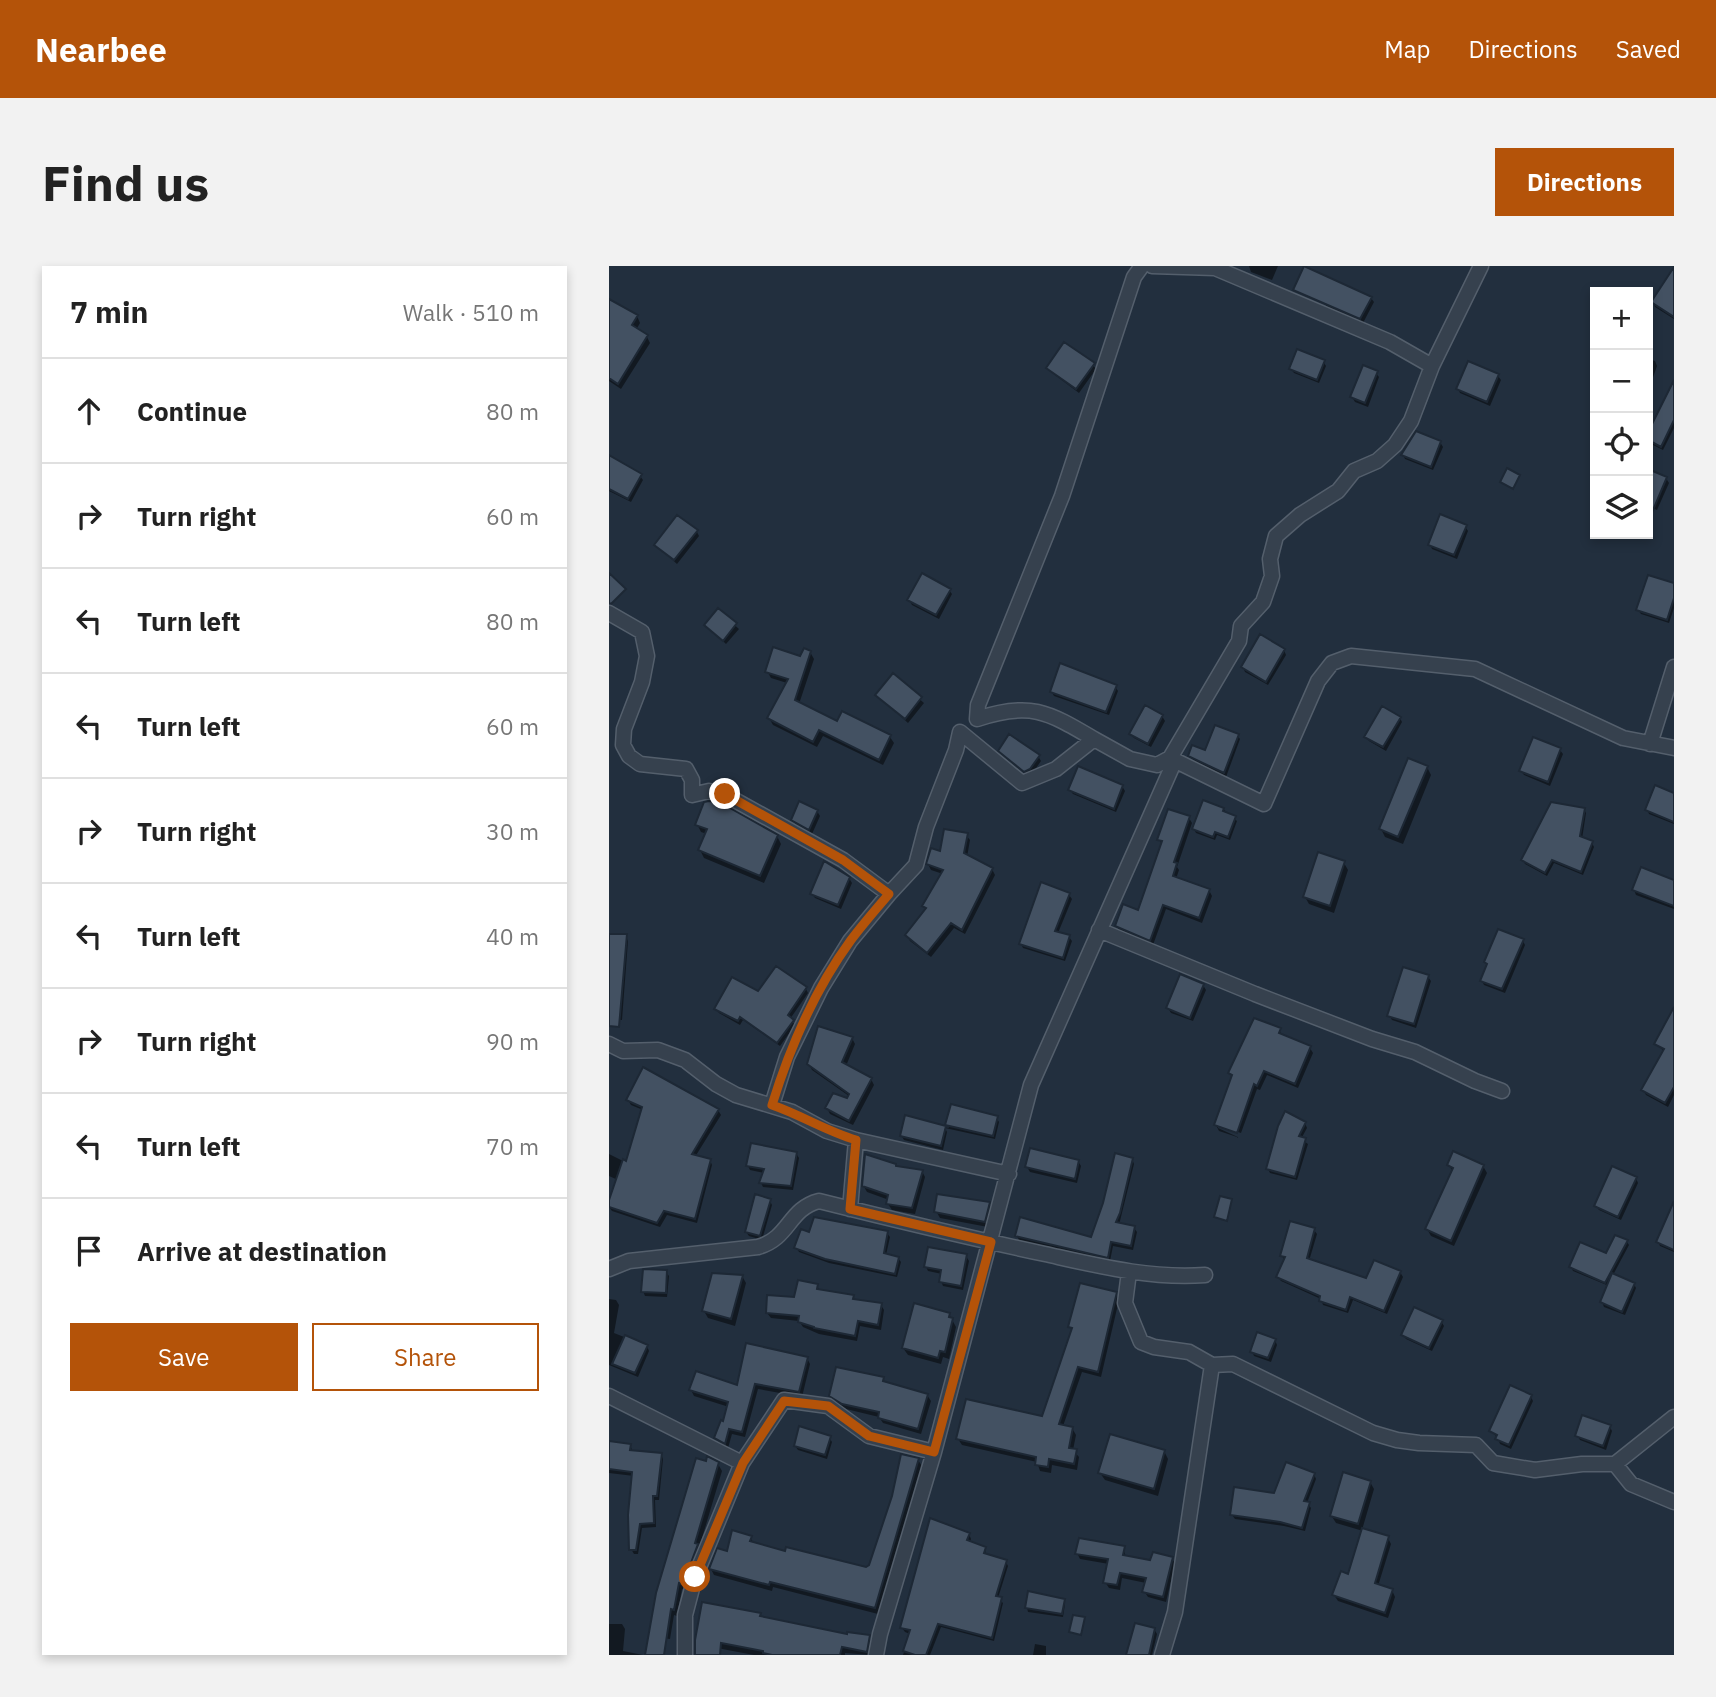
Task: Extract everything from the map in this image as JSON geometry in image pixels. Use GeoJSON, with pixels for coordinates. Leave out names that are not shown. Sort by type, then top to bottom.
{"type":"FeatureCollection","features":[{"type":"Feature","properties":{"kind":"street"},"geometry":{"type":"LineString","coordinates":[[1142,266],[1134,277],[1062,496],[978,705],[977,719],[1002,710],[1020,709],[1051,714],[1130,759],[1157,765],[1170,758],[1239,641],[1241,626],[1263,602],[1272,576],[1271,559],[1276,536],[1300,515],[1338,491],[1355,471],[1377,461],[1395,445],[1411,421],[1432,366],[1481,266]]}},
{"type":"Feature","properties":{"kind":"street"},"geometry":{"type":"LineString","coordinates":[[1152,266],[1215,268],[1390,342],[1432,366]]}},
{"type":"Feature","properties":{"kind":"street"},"geometry":{"type":"LineString","coordinates":[[609,613],[642,632],[647,656],[642,682],[624,729],[623,746],[629,756],[640,764],[685,769],[692,780],[692,794],[709,791],[725,794],[843,860],[889,894]]}},
{"type":"Feature","properties":{"kind":"street"},"geometry":{"type":"LineString","coordinates":[[1170,758],[1264,804],[1318,681],[1332,663],[1351,656],[1475,669],[1623,738],[1674,748]]}},
{"type":"Feature","properties":{"kind":"street"},"geometry":{"type":"LineString","coordinates":[[1650,744],[1674,667]]}},
{"type":"Feature","properties":{"kind":"street"},"geometry":{"type":"LineString","coordinates":[[772,1105],[787,1057],[821,988],[851,941],[916,865],[926,828],[960,732],[1022,783],[1056,769],[1094,739]]}},
{"type":"Feature","properties":{"kind":"street"},"geometry":{"type":"LineString","coordinates":[[876,1655],[934,1452],[1031,1085],[1171,767],[1170,758]]}},
{"type":"Feature","properties":{"kind":"street"},"geometry":{"type":"LineString","coordinates":[[1100,930],[1255,994],[1372,1039],[1415,1052],[1502,1091]]}},
{"type":"Feature","properties":{"kind":"street"},"geometry":{"type":"LineString","coordinates":[[609,1044],[622,1051],[658,1050],[685,1060],[716,1084],[736,1095],[792,1112],[827,1131],[1009,1174]]}},
{"type":"Feature","properties":{"kind":"street"},"geometry":{"type":"LineString","coordinates":[[850,1209],[856,1140]]}},
{"type":"Feature","properties":{"kind":"street"},"geometry":{"type":"LineString","coordinates":[[609,1269],[629,1261],[758,1247],[772,1243],[798,1211],[819,1201],[1129,1272],[1169,1276],[1205,1275]]}},
{"type":"Feature","properties":{"kind":"street"},"geometry":{"type":"LineString","coordinates":[[1129,1272],[1125,1303],[1141,1342],[1154,1347],[1189,1352],[1212,1365],[1233,1364],[1363,1428],[1398,1440],[1476,1445],[1493,1463],[1535,1470],[1582,1464],[1615,1464],[1674,1417]]}},
{"type":"Feature","properties":{"kind":"street"},"geometry":{"type":"LineString","coordinates":[[1162,1655],[1175,1612],[1212,1365]]}},
{"type":"Feature","properties":{"kind":"street"},"geometry":{"type":"LineString","coordinates":[[609,1396],[743,1463]]}},
{"type":"Feature","properties":{"kind":"street"},"geometry":{"type":"LineString","coordinates":[[685,1655],[685,1615],[695,1577],[743,1463],[784,1401],[828,1406],[869,1436],[934,1452]]}},
{"type":"Feature","properties":{"kind":"street"},"geometry":{"type":"LineString","coordinates":[[1615,1464],[1631,1484],[1674,1502]]}},
{"type":"Feature","properties":{"kind":"building"},"geometry":{"type":"Polygon","coordinates":[[[1304,266],[1372,297],[1360,319],[1293,290],[1304,266]]]}},
{"type":"Feature","properties":{"kind":"building"},"geometry":{"type":"Polygon","coordinates":[[[1674,267],[1674,317],[1653,303],[1653,299],[1674,267]]]}},
{"type":"Feature","properties":{"kind":"building"},"geometry":{"type":"Polygon","coordinates":[[[609,299],[638,315],[632,325],[648,335],[618,384],[609,378],[609,299]]]}},
{"type":"Feature","properties":{"kind":"building"},"geometry":{"type":"Polygon","coordinates":[[[1064,342],[1095,363],[1076,389],[1046,368],[1064,342]]]}},
{"type":"Feature","properties":{"kind":"building"},"geometry":{"type":"Polygon","coordinates":[[[1297,349],[1325,360],[1317,380],[1289,369],[1297,349]]]}},
{"type":"Feature","properties":{"kind":"building"},"geometry":{"type":"Polygon","coordinates":[[[1468,361],[1499,374],[1487,402],[1456,389],[1468,361]]]}},
{"type":"Feature","properties":{"kind":"building"},"geometry":{"type":"Polygon","coordinates":[[[1363,365],[1378,371],[1365,403],[1350,397],[1363,365]]]}},
{"type":"Feature","properties":{"kind":"building"},"geometry":{"type":"Polygon","coordinates":[[[1674,380],[1674,420],[1661,447],[1653,443],[1653,422],[1674,380]]]}},
{"type":"Feature","properties":{"kind":"building"},"geometry":{"type":"Polygon","coordinates":[[[1416,431],[1441,441],[1431,467],[1401,455],[1416,431]]]}},
{"type":"Feature","properties":{"kind":"building"},"geometry":{"type":"Polygon","coordinates":[[[609,455],[642,474],[628,499],[609,489],[609,455]]]}},
{"type":"Feature","properties":{"kind":"building"},"geometry":{"type":"Polygon","coordinates":[[[1507,468],[1520,475],[1513,489],[1500,482],[1507,468]]]}},
{"type":"Feature","properties":{"kind":"building"},"geometry":{"type":"Polygon","coordinates":[[[1653,471],[1667,477],[1653,510],[1653,471]]]}},
{"type":"Feature","properties":{"kind":"building"},"geometry":{"type":"Polygon","coordinates":[[[1440,514],[1467,525],[1454,555],[1428,545],[1440,514]]]}},
{"type":"Feature","properties":{"kind":"building"},"geometry":{"type":"Polygon","coordinates":[[[677,515],[698,530],[674,560],[654,545],[677,515]]]}},
{"type":"Feature","properties":{"kind":"building"},"geometry":{"type":"Polygon","coordinates":[[[609,573],[626,589],[611,604],[609,603],[609,573]]]}},
{"type":"Feature","properties":{"kind":"building"},"geometry":{"type":"Polygon","coordinates":[[[922,573],[951,589],[936,615],[907,600],[922,573]]]}},
{"type":"Feature","properties":{"kind":"building"},"geometry":{"type":"Polygon","coordinates":[[[1648,575],[1674,583],[1674,598],[1667,620],[1636,610],[1648,575]]]}},
{"type":"Feature","properties":{"kind":"building"},"geometry":{"type":"Polygon","coordinates":[[[718,608],[737,623],[723,641],[704,625],[718,608]]]}},
{"type":"Feature","properties":{"kind":"building"},"geometry":{"type":"Polygon","coordinates":[[[1260,634],[1285,649],[1266,682],[1241,667],[1260,634]]]}},
{"type":"Feature","properties":{"kind":"building"},"geometry":{"type":"Polygon","coordinates":[[[773,647],[800,656],[804,648],[811,651],[795,700],[837,721],[842,711],[891,735],[879,760],[819,730],[813,742],[767,718],[788,679],[765,672],[773,647]]]}},
{"type":"Feature","properties":{"kind":"building"},"geometry":{"type":"Polygon","coordinates":[[[1060,663],[1117,685],[1106,712],[1050,692],[1060,663]]]}},
{"type":"Feature","properties":{"kind":"building"},"geometry":{"type":"Polygon","coordinates":[[[893,673],[922,697],[905,719],[875,695],[893,673]]]}},
{"type":"Feature","properties":{"kind":"building"},"geometry":{"type":"Polygon","coordinates":[[[1145,705],[1163,715],[1148,744],[1129,734],[1145,705]]]}},
{"type":"Feature","properties":{"kind":"building"},"geometry":{"type":"Polygon","coordinates":[[[1382,706],[1401,717],[1383,747],[1364,737],[1382,706]]]}},
{"type":"Feature","properties":{"kind":"building"},"geometry":{"type":"Polygon","coordinates":[[[1215,725],[1239,734],[1224,773],[1188,756],[1192,745],[1205,750],[1215,725]]]}},
{"type":"Feature","properties":{"kind":"building"},"geometry":{"type":"Polygon","coordinates":[[[1009,734],[1040,755],[1030,769],[1024,772],[998,751],[1009,734]]]}},
{"type":"Feature","properties":{"kind":"building"},"geometry":{"type":"Polygon","coordinates":[[[1533,737],[1561,748],[1548,782],[1519,771],[1533,737]]]}},
{"type":"Feature","properties":{"kind":"building"},"geometry":{"type":"Polygon","coordinates":[[[1408,758],[1428,766],[1398,837],[1379,829],[1408,758]]]}},
{"type":"Feature","properties":{"kind":"building"},"geometry":{"type":"Polygon","coordinates":[[[1078,766],[1123,785],[1114,809],[1068,790],[1078,766]]]}},
{"type":"Feature","properties":{"kind":"building"},"geometry":{"type":"Polygon","coordinates":[[[1655,785],[1674,793],[1674,822],[1645,810],[1655,785]]]}},
{"type":"Feature","properties":{"kind":"building"},"geometry":{"type":"Polygon","coordinates":[[[1203,800],[1236,816],[1228,837],[1215,832],[1213,837],[1192,829],[1203,800]]]}},
{"type":"Feature","properties":{"kind":"building"},"geometry":{"type":"Polygon","coordinates":[[[799,801],[818,810],[809,830],[791,820],[799,801]]]}},
{"type":"Feature","properties":{"kind":"building"},"geometry":{"type":"Polygon","coordinates":[[[704,802],[721,803],[778,835],[760,876],[698,850],[707,829],[695,825],[704,802]]]}},
{"type":"Feature","properties":{"kind":"building"},"geometry":{"type":"Polygon","coordinates":[[[1551,802],[1585,808],[1580,836],[1593,841],[1581,872],[1552,860],[1545,873],[1521,860],[1551,802]]]}},
{"type":"Feature","properties":{"kind":"building"},"geometry":{"type":"Polygon","coordinates":[[[1168,809],[1190,816],[1174,862],[1177,863],[1173,876],[1210,889],[1199,918],[1163,905],[1150,941],[1115,926],[1123,904],[1138,910],[1162,841],[1157,840],[1168,809]]]}},
{"type":"Feature","properties":{"kind":"building"},"geometry":{"type":"Polygon","coordinates":[[[944,829],[968,833],[964,853],[993,868],[962,930],[951,923],[927,953],[905,935],[926,908],[922,906],[943,870],[926,864],[931,848],[940,851],[944,829]]]}},
{"type":"Feature","properties":{"kind":"building"},"geometry":{"type":"Polygon","coordinates":[[[1318,852],[1345,861],[1330,906],[1303,897],[1318,852]]]}},
{"type":"Feature","properties":{"kind":"building"},"geometry":{"type":"Polygon","coordinates":[[[824,861],[850,877],[838,905],[810,894],[824,861]]]}},
{"type":"Feature","properties":{"kind":"building"},"geometry":{"type":"Polygon","coordinates":[[[1641,867],[1674,880],[1674,906],[1632,890],[1641,867]]]}},
{"type":"Feature","properties":{"kind":"building"},"geometry":{"type":"Polygon","coordinates":[[[1041,882],[1070,893],[1055,931],[1070,935],[1063,958],[1019,944],[1041,882]]]}},
{"type":"Feature","properties":{"kind":"building"},"geometry":{"type":"Polygon","coordinates":[[[1498,929],[1524,939],[1502,989],[1480,981],[1487,964],[1484,962],[1498,929]]]}},
{"type":"Feature","properties":{"kind":"building"},"geometry":{"type":"Polygon","coordinates":[[[609,934],[627,934],[619,1027],[609,1026],[609,934]]]}},
{"type":"Feature","properties":{"kind":"building"},"geometry":{"type":"Polygon","coordinates":[[[776,966],[807,987],[788,1015],[794,1020],[777,1043],[740,1017],[738,1021],[714,1009],[732,977],[758,991],[776,966]]]}},
{"type":"Feature","properties":{"kind":"building"},"geometry":{"type":"Polygon","coordinates":[[[1403,967],[1429,975],[1414,1024],[1387,1016],[1403,967]]]}},
{"type":"Feature","properties":{"kind":"building"},"geometry":{"type":"Polygon","coordinates":[[[1180,974],[1204,984],[1190,1018],[1166,1008],[1180,974]]]}},
{"type":"Feature","properties":{"kind":"building"},"geometry":{"type":"Polygon","coordinates":[[[1674,1007],[1674,1087],[1665,1103],[1641,1090],[1664,1049],[1654,1044],[1674,1007]]]}},
{"type":"Feature","properties":{"kind":"building"},"geometry":{"type":"Polygon","coordinates":[[[1254,1018],[1281,1028],[1279,1033],[1311,1046],[1295,1084],[1264,1071],[1257,1086],[1254,1084],[1237,1133],[1214,1125],[1232,1075],[1228,1073],[1254,1018]]]}},
{"type":"Feature","properties":{"kind":"building"},"geometry":{"type":"Polygon","coordinates":[[[818,1026],[853,1037],[842,1062],[872,1078],[849,1121],[825,1108],[833,1093],[847,1098],[849,1094],[807,1064],[818,1026]]]}},
{"type":"Feature","properties":{"kind":"building"},"geometry":{"type":"Polygon","coordinates":[[[643,1067],[719,1109],[692,1154],[711,1159],[695,1219],[664,1211],[657,1223],[609,1207],[609,1200],[623,1159],[626,1161],[642,1107],[626,1100],[643,1067]]]}},
{"type":"Feature","properties":{"kind":"building"},"geometry":{"type":"Polygon","coordinates":[[[951,1104],[998,1116],[993,1136],[945,1125],[951,1104]]]}},
{"type":"Feature","properties":{"kind":"building"},"geometry":{"type":"Polygon","coordinates":[[[1285,1111],[1306,1122],[1299,1136],[1306,1138],[1295,1177],[1266,1169],[1285,1111]]]}},
{"type":"Feature","properties":{"kind":"building"},"geometry":{"type":"Polygon","coordinates":[[[905,1115],[946,1126],[941,1146],[900,1136],[905,1115]]]}},
{"type":"Feature","properties":{"kind":"building"},"geometry":{"type":"Polygon","coordinates":[[[751,1143],[797,1152],[791,1186],[759,1183],[764,1169],[746,1166],[751,1143]]]}},
{"type":"Feature","properties":{"kind":"building"},"geometry":{"type":"Polygon","coordinates":[[[1030,1148],[1079,1160],[1075,1179],[1025,1167],[1030,1148]]]}},
{"type":"Feature","properties":{"kind":"building"},"geometry":{"type":"Polygon","coordinates":[[[1453,1151],[1484,1165],[1451,1241],[1425,1229],[1453,1168],[1447,1165],[1453,1151]]]}},
{"type":"Feature","properties":{"kind":"building"},"geometry":{"type":"Polygon","coordinates":[[[1115,1153],[1133,1158],[1116,1222],[1135,1226],[1131,1246],[1111,1242],[1108,1258],[1015,1236],[1020,1217],[1091,1237],[1103,1203],[1115,1153]]]}},
{"type":"Feature","properties":{"kind":"building"},"geometry":{"type":"Polygon","coordinates":[[[865,1154],[896,1166],[923,1170],[912,1208],[886,1204],[888,1195],[862,1186],[865,1154]]]}},
{"type":"Feature","properties":{"kind":"building"},"geometry":{"type":"Polygon","coordinates":[[[1612,1166],[1637,1177],[1618,1217],[1594,1206],[1612,1166]]]}},
{"type":"Feature","properties":{"kind":"building"},"geometry":{"type":"Polygon","coordinates":[[[755,1194],[771,1199],[760,1236],[745,1232],[755,1194]]]}},
{"type":"Feature","properties":{"kind":"building"},"geometry":{"type":"Polygon","coordinates":[[[937,1194],[990,1202],[985,1222],[934,1212],[937,1194]]]}},
{"type":"Feature","properties":{"kind":"building"},"geometry":{"type":"Polygon","coordinates":[[[1220,1196],[1232,1199],[1227,1221],[1214,1217],[1220,1196]]]}},
{"type":"Feature","properties":{"kind":"building"},"geometry":{"type":"Polygon","coordinates":[[[1674,1201],[1674,1250],[1656,1242],[1674,1201]]]}},
{"type":"Feature","properties":{"kind":"building"},"geometry":{"type":"Polygon","coordinates":[[[814,1217],[888,1231],[884,1253],[899,1257],[895,1274],[825,1259],[794,1248],[801,1229],[809,1232],[814,1217]]]}},
{"type":"Feature","properties":{"kind":"building"},"geometry":{"type":"Polygon","coordinates":[[[1290,1221],[1315,1228],[1307,1258],[1366,1278],[1374,1260],[1401,1271],[1384,1311],[1350,1297],[1346,1310],[1319,1301],[1320,1296],[1276,1277],[1285,1257],[1280,1256],[1290,1221]]]}},
{"type":"Feature","properties":{"kind":"building"},"geometry":{"type":"Polygon","coordinates":[[[1615,1235],[1628,1240],[1605,1283],[1569,1267],[1580,1242],[1606,1253],[1615,1235]]]}},
{"type":"Feature","properties":{"kind":"building"},"geometry":{"type":"Polygon","coordinates":[[[928,1247],[967,1254],[961,1286],[939,1282],[941,1270],[924,1267],[928,1247]]]}},
{"type":"Feature","properties":{"kind":"building"},"geometry":{"type":"Polygon","coordinates":[[[643,1269],[667,1270],[666,1293],[641,1292],[643,1269]]]}},
{"type":"Feature","properties":{"kind":"building"},"geometry":{"type":"Polygon","coordinates":[[[712,1273],[743,1275],[731,1319],[702,1311],[712,1273]]]}},
{"type":"Feature","properties":{"kind":"building"},"geometry":{"type":"Polygon","coordinates":[[[1612,1273],[1635,1283],[1622,1312],[1600,1302],[1612,1273]]]}},
{"type":"Feature","properties":{"kind":"building"},"geometry":{"type":"Polygon","coordinates":[[[798,1280],[818,1284],[817,1289],[854,1295],[853,1299],[882,1303],[878,1325],[858,1321],[855,1336],[814,1328],[798,1322],[799,1316],[766,1313],[767,1295],[794,1297],[798,1280]]]}},
{"type":"Feature","properties":{"kind":"building"},"geometry":{"type":"Polygon","coordinates":[[[1080,1283],[1117,1292],[1098,1372],[1078,1367],[1059,1424],[1073,1427],[1069,1448],[1077,1449],[1074,1464],[1049,1459],[1048,1467],[1035,1465],[1036,1457],[956,1439],[966,1399],[1042,1416],[1072,1328],[1068,1327],[1080,1283]]]}},
{"type":"Feature","properties":{"kind":"building"},"geometry":{"type":"Polygon","coordinates":[[[914,1303],[950,1313],[949,1317],[953,1318],[945,1352],[940,1351],[938,1358],[902,1348],[914,1303]]]}},
{"type":"Feature","properties":{"kind":"building"},"geometry":{"type":"Polygon","coordinates":[[[1414,1307],[1443,1320],[1429,1348],[1401,1335],[1414,1307]]]}},
{"type":"Feature","properties":{"kind":"building"},"geometry":{"type":"Polygon","coordinates":[[[1257,1332],[1276,1339],[1268,1358],[1250,1352],[1257,1332]]]}},
{"type":"Feature","properties":{"kind":"building"},"geometry":{"type":"Polygon","coordinates":[[[625,1335],[648,1345],[635,1373],[612,1364],[625,1335]]]}},
{"type":"Feature","properties":{"kind":"building"},"geometry":{"type":"Polygon","coordinates":[[[746,1343],[808,1357],[799,1392],[755,1384],[742,1432],[729,1429],[725,1444],[714,1438],[721,1420],[723,1421],[728,1402],[689,1390],[696,1371],[737,1385],[746,1343]]]}},
{"type":"Feature","properties":{"kind":"building"},"geometry":{"type":"Polygon","coordinates":[[[836,1367],[884,1377],[883,1381],[928,1394],[918,1429],[878,1418],[879,1412],[842,1404],[829,1396],[836,1367]]]}},
{"type":"Feature","properties":{"kind":"building"},"geometry":{"type":"Polygon","coordinates":[[[1510,1385],[1532,1395],[1509,1445],[1495,1439],[1497,1435],[1489,1431],[1510,1385]]]}},
{"type":"Feature","properties":{"kind":"building"},"geometry":{"type":"Polygon","coordinates":[[[1582,1415],[1611,1425],[1603,1446],[1575,1436],[1582,1415]]]}},
{"type":"Feature","properties":{"kind":"building"},"geometry":{"type":"Polygon","coordinates":[[[799,1426],[831,1436],[825,1455],[794,1446],[799,1426]]]}},
{"type":"Feature","properties":{"kind":"building"},"geometry":{"type":"Polygon","coordinates":[[[1110,1434],[1165,1450],[1154,1489],[1098,1473],[1110,1434]]]}},
{"type":"Feature","properties":{"kind":"building"},"geometry":{"type":"Polygon","coordinates":[[[609,1441],[631,1444],[630,1450],[662,1453],[657,1496],[653,1496],[654,1523],[640,1524],[636,1550],[629,1550],[628,1515],[632,1472],[609,1469],[609,1441]]]}},
{"type":"Feature","properties":{"kind":"building"},"geometry":{"type":"Polygon","coordinates":[[[901,1454],[919,1458],[875,1608],[709,1569],[717,1548],[727,1551],[732,1530],[752,1536],[750,1541],[785,1551],[786,1547],[866,1567],[869,1565],[892,1496],[901,1454]]]}},
{"type":"Feature","properties":{"kind":"building"},"geometry":{"type":"Polygon","coordinates":[[[707,1456],[719,1462],[695,1543],[698,1544],[683,1584],[679,1583],[674,1610],[671,1609],[664,1655],[645,1655],[656,1593],[696,1458],[706,1461],[707,1456]]]}},
{"type":"Feature","properties":{"kind":"building"},"geometry":{"type":"Polygon","coordinates":[[[1286,1462],[1315,1473],[1304,1501],[1310,1502],[1302,1528],[1230,1515],[1234,1487],[1274,1493],[1286,1462]]]}},
{"type":"Feature","properties":{"kind":"building"},"geometry":{"type":"Polygon","coordinates":[[[1343,1472],[1371,1481],[1358,1524],[1330,1516],[1343,1472]]]}},
{"type":"Feature","properties":{"kind":"building"},"geometry":{"type":"Polygon","coordinates":[[[930,1518],[970,1533],[967,1540],[986,1547],[984,1553],[1007,1560],[996,1596],[1002,1597],[992,1638],[938,1624],[926,1655],[915,1655],[903,1651],[910,1630],[900,1628],[930,1518]]]}},
{"type":"Feature","properties":{"kind":"building"},"geometry":{"type":"Polygon","coordinates":[[[1362,1528],[1389,1536],[1375,1583],[1393,1589],[1385,1613],[1332,1595],[1341,1571],[1348,1574],[1362,1528]]]}},
{"type":"Feature","properties":{"kind":"building"},"geometry":{"type":"Polygon","coordinates":[[[1079,1538],[1125,1546],[1123,1555],[1150,1560],[1153,1552],[1173,1557],[1163,1597],[1142,1592],[1146,1578],[1120,1573],[1117,1585],[1103,1583],[1108,1559],[1075,1554],[1079,1538]]]}},
{"type":"Feature","properties":{"kind":"building"},"geometry":{"type":"Polygon","coordinates":[[[1028,1591],[1065,1599],[1062,1614],[1025,1608],[1028,1591]]]}},
{"type":"Feature","properties":{"kind":"building"},"geometry":{"type":"Polygon","coordinates":[[[702,1602],[847,1634],[870,1635],[867,1652],[842,1647],[840,1655],[772,1655],[721,1643],[720,1655],[695,1655],[702,1602]]]}},
{"type":"Feature","properties":{"kind":"building"},"geometry":{"type":"Polygon","coordinates":[[[1073,1615],[1085,1617],[1081,1635],[1069,1632],[1073,1615]]]}},
{"type":"Feature","properties":{"kind":"building"},"geometry":{"type":"Polygon","coordinates":[[[1135,1623],[1155,1628],[1149,1655],[1126,1655],[1135,1623]]]}},
{"type":"Feature","properties":{"kind":"route"},"geometry":{"type":"LineString","coordinates":[[695,1577],[743,1463],[784,1401],[828,1406],[869,1436],[934,1452],[991,1242],[850,1209],[856,1140],[827,1131],[792,1112],[772,1105],[787,1057],[821,988],[851,941],[889,894],[843,860],[725,794]]}}]}
